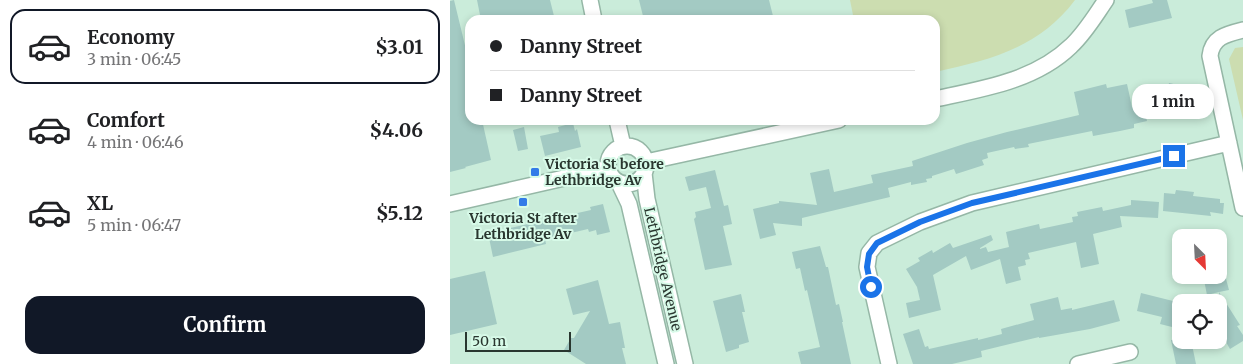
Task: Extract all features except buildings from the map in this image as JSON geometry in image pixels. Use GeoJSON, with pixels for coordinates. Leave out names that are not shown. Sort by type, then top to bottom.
{"type":"FeatureCollection","features":[{"type":"Feature","properties":{"kind":"street"},"geometry":{"type":"LineString","coordinates":[[590,0],[593,15]]}},
{"type":"Feature","properties":{"kind":"street"},"geometry":{"type":"LineString","coordinates":[[940,98],[992,86],[1019,77],[1047,64],[1065,51],[1078,38],[1106,0]]}},
{"type":"Feature","properties":{"kind":"street"},"geometry":{"type":"LineString","coordinates":[[1243,30],[1216,40],[1211,48],[1210,56],[1243,208]]}},
{"type":"Feature","properties":{"kind":"street"},"geometry":{"type":"LineString","coordinates":[[618,125],[623,146]]}},
{"type":"Feature","properties":{"kind":"street"},"geometry":{"type":"LineString","coordinates":[[645,168],[819,125]]}},
{"type":"Feature","properties":{"kind":"street"},"geometry":{"type":"LineString","coordinates":[[889,364],[867,267],[869,254],[877,243],[920,222],[972,203],[1229,144]]}},
{"type":"Feature","properties":{"kind":"street"},"geometry":{"type":"LineString","coordinates":[[623,146],[635,148],[644,156],[645,168],[641,178],[632,184],[619,183],[610,174],[608,168],[613,152],[623,146]]}},
{"type":"Feature","properties":{"kind":"street"},"geometry":{"type":"LineString","coordinates":[[450,204],[608,168]]}},
{"type":"Feature","properties":{"kind":"street","name":"Lethbridge Avenue"},"geometry":{"type":"LineString","coordinates":[[645,168],[647,199],[685,364]]}},
{"type":"Feature","properties":{"kind":"street","name":"Lethbridge Avenue"},"geometry":{"type":"LineString","coordinates":[[619,183],[629,204],[666,364]]}},
{"type":"Feature","properties":{"kind":"street"},"geometry":{"type":"LineString","coordinates":[[1078,364],[1130,352]]}},
{"type":"Feature","properties":{"kind":"green space"},"geometry":{"type":"Polygon","coordinates":[[[850,0],[1075,0],[1046,30],[1012,50],[994,57],[940,71],[940,15],[853,15],[850,0]]]}},
{"type":"Feature","properties":{"kind":"green space"},"geometry":{"type":"Polygon","coordinates":[[[1243,47],[1243,120],[1229,59],[1235,48],[1243,47]]]}},
{"type":"Feature","properties":{"kind":"place","name":"Victoria St before Lethbridge Av"},"geometry":{"type":"Point","coordinates":[535,172]}},
{"type":"Feature","properties":{"kind":"place","name":"Victoria St after Lethbridge Av"},"geometry":{"type":"Point","coordinates":[523,202]}},
{"type":"Feature","properties":{"kind":"route"},"geometry":{"type":"LineString","coordinates":[[871,287],[867,267],[869,254],[877,243],[920,222],[972,203],[1174,156]]}}]}
